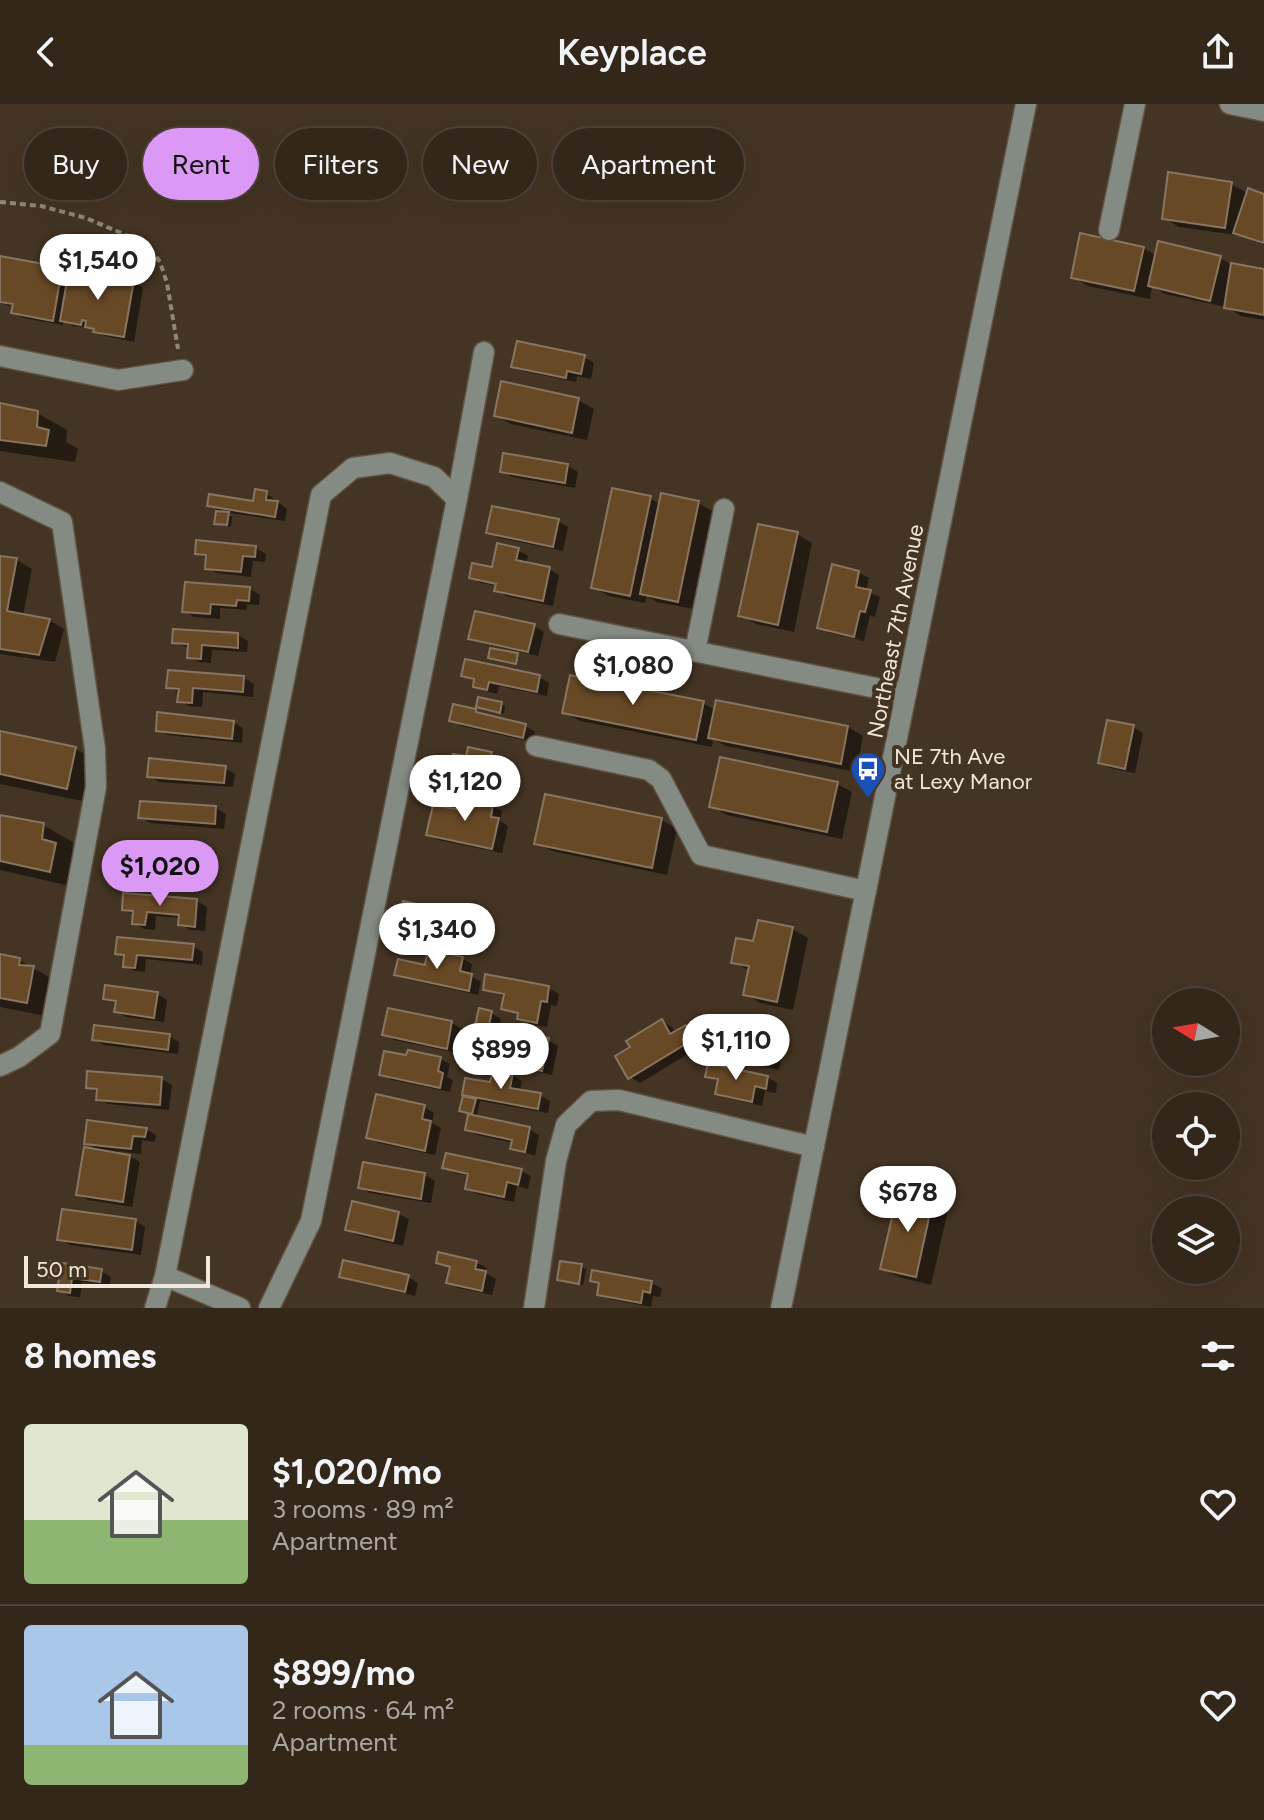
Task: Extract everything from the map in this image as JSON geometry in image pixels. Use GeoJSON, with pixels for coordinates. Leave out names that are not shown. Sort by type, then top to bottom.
{"type":"FeatureCollection","features":[{"type":"Feature","properties":{"kind":"street","name":"Northeast 7th Avenue"},"geometry":{"type":"LineString","coordinates":[[781,1308],[1026,104]]}},
{"type":"Feature","properties":{"kind":"street"},"geometry":{"type":"LineString","coordinates":[[1109,230],[1135,104]]}},
{"type":"Feature","properties":{"kind":"street"},"geometry":{"type":"LineString","coordinates":[[1230,104],[1264,111]]}},
{"type":"Feature","properties":{"kind":"street"},"geometry":{"type":"LineString","coordinates":[[269,1308],[311,1221],[484,352]]}},
{"type":"Feature","properties":{"kind":"street"},"geometry":{"type":"LineString","coordinates":[[0,356],[118,380],[183,370]]}},
{"type":"Feature","properties":{"kind":"street"},"geometry":{"type":"LineString","coordinates":[[155,1308],[165,1276],[321,495],[353,468],[390,463],[434,477],[457,499]]}},
{"type":"Feature","properties":{"kind":"street"},"geometry":{"type":"LineString","coordinates":[[0,492],[62,522],[95,749],[96,787],[50,1034],[19,1057],[0,1066]]}},
{"type":"Feature","properties":{"kind":"street"},"geometry":{"type":"LineString","coordinates":[[695,651],[724,509]]}},
{"type":"Feature","properties":{"kind":"street"},"geometry":{"type":"LineString","coordinates":[[559,624],[906,694]]}},
{"type":"Feature","properties":{"kind":"street"},"geometry":{"type":"LineString","coordinates":[[536,746],[649,770],[661,779],[701,855],[866,891]]}},
{"type":"Feature","properties":{"kind":"street"},"geometry":{"type":"LineString","coordinates":[[534,1308],[556,1161],[566,1125],[591,1101],[619,1100],[814,1147]]}},
{"type":"Feature","properties":{"kind":"street"},"geometry":{"type":"LineString","coordinates":[[165,1276],[240,1308]]}},
{"type":"Feature","properties":{"kind":"path"},"geometry":{"type":"LineString","coordinates":[[0,202],[41,206],[86,218],[147,244],[160,262],[167,283],[183,370]]}},
{"type":"Feature","properties":{"kind":"building"},"geometry":{"type":"Polygon","coordinates":[[[1168,172],[1232,182],[1225,228],[1162,219],[1168,172]]]}},
{"type":"Feature","properties":{"kind":"building"},"geometry":{"type":"Polygon","coordinates":[[[1248,188],[1264,194],[1264,243],[1233,233],[1248,188]]]}},
{"type":"Feature","properties":{"kind":"building"},"geometry":{"type":"Polygon","coordinates":[[[1080,233],[1144,247],[1134,291],[1071,278],[1080,233]]]}},
{"type":"Feature","properties":{"kind":"building"},"geometry":{"type":"Polygon","coordinates":[[[1158,241],[1221,256],[1210,301],[1148,286],[1158,241]]]}},
{"type":"Feature","properties":{"kind":"building"},"geometry":{"type":"Polygon","coordinates":[[[45,254],[64,257],[53,321],[11,313],[13,304],[0,302],[0,256],[44,264],[45,254]]]}},
{"type":"Feature","properties":{"kind":"building"},"geometry":{"type":"Polygon","coordinates":[[[1231,263],[1264,269],[1264,315],[1224,308],[1231,263]]]}},
{"type":"Feature","properties":{"kind":"building"},"geometry":{"type":"Polygon","coordinates":[[[69,269],[134,280],[124,337],[93,332],[94,329],[85,327],[86,321],[82,320],[81,325],[60,321],[69,269]]]}},
{"type":"Feature","properties":{"kind":"building"},"geometry":{"type":"Polygon","coordinates":[[[517,341],[585,355],[581,374],[567,371],[566,378],[511,367],[517,341]]]}},
{"type":"Feature","properties":{"kind":"building"},"geometry":{"type":"Polygon","coordinates":[[[501,381],[579,398],[572,433],[494,416],[501,381]]]}},
{"type":"Feature","properties":{"kind":"building"},"geometry":{"type":"Polygon","coordinates":[[[0,403],[38,411],[37,427],[49,430],[46,446],[0,440],[0,403]]]}},
{"type":"Feature","properties":{"kind":"building"},"geometry":{"type":"Polygon","coordinates":[[[503,453],[568,464],[565,483],[500,472],[503,453]]]}},
{"type":"Feature","properties":{"kind":"building"},"geometry":{"type":"Polygon","coordinates":[[[612,488],[651,496],[630,596],[591,588],[612,488]]]}},
{"type":"Feature","properties":{"kind":"building"},"geometry":{"type":"Polygon","coordinates":[[[255,489],[267,491],[266,500],[278,501],[275,517],[207,506],[209,494],[253,501],[255,489]]]}},
{"type":"Feature","properties":{"kind":"building"},"geometry":{"type":"Polygon","coordinates":[[[661,493],[699,501],[678,602],[640,594],[661,493]]]}},
{"type":"Feature","properties":{"kind":"building"},"geometry":{"type":"Polygon","coordinates":[[[492,506],[559,519],[553,547],[486,533],[492,506]]]}},
{"type":"Feature","properties":{"kind":"building"},"geometry":{"type":"Polygon","coordinates":[[[216,511],[229,512],[227,525],[214,524],[216,511]]]}},
{"type":"Feature","properties":{"kind":"building"},"geometry":{"type":"Polygon","coordinates":[[[758,524],[798,532],[778,625],[738,616],[758,524]]]}},
{"type":"Feature","properties":{"kind":"building"},"geometry":{"type":"Polygon","coordinates":[[[196,540],[256,546],[255,557],[243,556],[241,572],[205,569],[206,555],[195,554],[196,540]]]}},
{"type":"Feature","properties":{"kind":"building"},"geometry":{"type":"Polygon","coordinates":[[[497,543],[519,548],[516,560],[550,567],[543,601],[494,591],[496,584],[469,578],[472,563],[492,567],[497,543]]]}},
{"type":"Feature","properties":{"kind":"building"},"geometry":{"type":"Polygon","coordinates":[[[0,556],[17,558],[7,611],[50,619],[39,655],[0,649],[0,556]]]}},
{"type":"Feature","properties":{"kind":"building"},"geometry":{"type":"Polygon","coordinates":[[[832,564],[859,571],[856,587],[871,590],[865,612],[860,611],[854,637],[817,628],[832,564]]]}},
{"type":"Feature","properties":{"kind":"building"},"geometry":{"type":"Polygon","coordinates":[[[185,582],[250,587],[249,601],[237,600],[236,606],[211,604],[210,614],[182,612],[185,582]]]}},
{"type":"Feature","properties":{"kind":"building"},"geometry":{"type":"Polygon","coordinates":[[[475,611],[535,624],[528,652],[468,639],[475,611]]]}},
{"type":"Feature","properties":{"kind":"building"},"geometry":{"type":"Polygon","coordinates":[[[173,629],[238,633],[238,648],[202,645],[201,659],[187,658],[188,644],[172,643],[173,629]]]}},
{"type":"Feature","properties":{"kind":"building"},"geometry":{"type":"Polygon","coordinates":[[[490,648],[518,653],[516,664],[488,658],[490,648]]]}},
{"type":"Feature","properties":{"kind":"building"},"geometry":{"type":"Polygon","coordinates":[[[465,659],[540,675],[537,692],[489,682],[487,690],[473,687],[474,679],[461,676],[465,659]]]}},
{"type":"Feature","properties":{"kind":"building"},"geometry":{"type":"Polygon","coordinates":[[[168,670],[244,676],[243,692],[193,688],[192,703],[177,702],[179,689],[166,688],[168,670]]]}},
{"type":"Feature","properties":{"kind":"building"},"geometry":{"type":"Polygon","coordinates":[[[570,675],[704,701],[696,740],[562,713],[570,675]]]}},
{"type":"Feature","properties":{"kind":"building"},"geometry":{"type":"Polygon","coordinates":[[[478,697],[502,702],[500,713],[476,707],[478,697]]]}},
{"type":"Feature","properties":{"kind":"building"},"geometry":{"type":"Polygon","coordinates":[[[716,700],[848,726],[841,764],[708,738],[716,700]]]}},
{"type":"Feature","properties":{"kind":"building"},"geometry":{"type":"Polygon","coordinates":[[[453,704],[526,724],[523,738],[449,721],[453,704]]]}},
{"type":"Feature","properties":{"kind":"building"},"geometry":{"type":"Polygon","coordinates":[[[157,712],[234,721],[232,739],[156,731],[157,712]]]}},
{"type":"Feature","properties":{"kind":"building"},"geometry":{"type":"Polygon","coordinates":[[[1107,720],[1134,725],[1125,769],[1098,763],[1107,720]]]}},
{"type":"Feature","properties":{"kind":"building"},"geometry":{"type":"Polygon","coordinates":[[[0,731],[76,747],[67,789],[0,774],[0,731]]]}},
{"type":"Feature","properties":{"kind":"building"},"geometry":{"type":"Polygon","coordinates":[[[468,747],[492,752],[489,762],[499,764],[495,787],[448,778],[453,754],[466,756],[468,747]]]}},
{"type":"Feature","properties":{"kind":"building"},"geometry":{"type":"Polygon","coordinates":[[[720,757],[838,782],[827,832],[709,807],[720,757]]]}},
{"type":"Feature","properties":{"kind":"building"},"geometry":{"type":"Polygon","coordinates":[[[149,758],[226,766],[224,783],[147,777],[149,758]]]}},
{"type":"Feature","properties":{"kind":"building"},"geometry":{"type":"Polygon","coordinates":[[[545,794],[662,818],[652,868],[534,844],[545,794]]]}},
{"type":"Feature","properties":{"kind":"building"},"geometry":{"type":"Polygon","coordinates":[[[458,797],[493,804],[491,817],[499,818],[492,849],[426,835],[433,805],[456,809],[458,797]]]}},
{"type":"Feature","properties":{"kind":"building"},"geometry":{"type":"Polygon","coordinates":[[[140,801],[216,806],[215,824],[138,818],[140,801]]]}},
{"type":"Feature","properties":{"kind":"building"},"geometry":{"type":"Polygon","coordinates":[[[0,815],[44,823],[42,839],[56,843],[50,872],[0,861],[0,815]]]}},
{"type":"Feature","properties":{"kind":"building"},"geometry":{"type":"Polygon","coordinates":[[[135,849],[204,854],[203,871],[192,870],[191,884],[138,880],[140,866],[133,866],[135,849]]]}},
{"type":"Feature","properties":{"kind":"building"},"geometry":{"type":"Polygon","coordinates":[[[123,893],[197,899],[195,927],[178,925],[179,915],[147,912],[145,925],[132,924],[133,911],[122,910],[123,893]]]}},
{"type":"Feature","properties":{"kind":"building"},"geometry":{"type":"Polygon","coordinates":[[[403,901],[450,911],[443,943],[397,933],[403,901]]]}},
{"type":"Feature","properties":{"kind":"building"},"geometry":{"type":"Polygon","coordinates":[[[758,920],[793,927],[777,1002],[743,995],[749,966],[731,963],[736,938],[753,941],[758,920]]]}},
{"type":"Feature","properties":{"kind":"building"},"geometry":{"type":"Polygon","coordinates":[[[117,937],[194,944],[192,960],[137,955],[135,968],[123,967],[124,955],[115,954],[117,937]]]}},
{"type":"Feature","properties":{"kind":"building"},"geometry":{"type":"Polygon","coordinates":[[[428,949],[463,957],[460,971],[472,974],[469,991],[394,975],[398,959],[425,965],[428,949]]]}},
{"type":"Feature","properties":{"kind":"building"},"geometry":{"type":"Polygon","coordinates":[[[0,954],[20,958],[19,965],[34,966],[27,1003],[0,998],[0,954]]]}},
{"type":"Feature","properties":{"kind":"building"},"geometry":{"type":"Polygon","coordinates":[[[485,974],[549,986],[547,1002],[541,1001],[537,1023],[517,1019],[518,1013],[501,1009],[504,994],[483,990],[485,974]]]}},
{"type":"Feature","properties":{"kind":"building"},"geometry":{"type":"Polygon","coordinates":[[[105,985],[158,992],[154,1018],[114,1012],[116,1001],[103,999],[105,985]]]}},
{"type":"Feature","properties":{"kind":"building"},"geometry":{"type":"Polygon","coordinates":[[[388,1008],[452,1021],[447,1049],[382,1035],[388,1008]]]}},
{"type":"Feature","properties":{"kind":"building"},"geometry":{"type":"Polygon","coordinates":[[[479,1008],[492,1011],[489,1025],[549,1038],[542,1071],[493,1060],[496,1044],[472,1039],[479,1008]]]}},
{"type":"Feature","properties":{"kind":"building"},"geometry":{"type":"Polygon","coordinates":[[[662,1019],[670,1034],[686,1025],[694,1039],[628,1079],[615,1056],[630,1047],[626,1041],[662,1019]]]}},
{"type":"Feature","properties":{"kind":"building"},"geometry":{"type":"Polygon","coordinates":[[[94,1025],[170,1034],[168,1050],[92,1040],[94,1025]]]}},
{"type":"Feature","properties":{"kind":"building"},"geometry":{"type":"Polygon","coordinates":[[[716,1026],[775,1039],[769,1065],[723,1055],[726,1041],[714,1038],[716,1026]]]}},
{"type":"Feature","properties":{"kind":"building"},"geometry":{"type":"Polygon","coordinates":[[[408,1050],[441,1057],[438,1071],[443,1073],[440,1088],[379,1075],[384,1051],[406,1055],[408,1050]]]}},
{"type":"Feature","properties":{"kind":"building"},"geometry":{"type":"Polygon","coordinates":[[[708,1063],[768,1076],[766,1089],[755,1086],[752,1102],[715,1094],[718,1079],[705,1077],[708,1063]]]}},
{"type":"Feature","properties":{"kind":"building"},"geometry":{"type":"Polygon","coordinates":[[[493,1069],[513,1073],[510,1088],[541,1093],[538,1109],[462,1095],[465,1078],[490,1082],[493,1069]]]}},
{"type":"Feature","properties":{"kind":"building"},"geometry":{"type":"Polygon","coordinates":[[[87,1071],[162,1077],[160,1105],[96,1100],[97,1089],[86,1088],[87,1071]]]}},
{"type":"Feature","properties":{"kind":"building"},"geometry":{"type":"Polygon","coordinates":[[[376,1094],[425,1105],[422,1119],[431,1121],[425,1151],[366,1138],[376,1094]]]}},
{"type":"Feature","properties":{"kind":"building"},"geometry":{"type":"Polygon","coordinates":[[[463,1096],[476,1099],[472,1114],[459,1111],[463,1096]]]}},
{"type":"Feature","properties":{"kind":"building"},"geometry":{"type":"Polygon","coordinates":[[[468,1114],[530,1127],[525,1152],[510,1149],[512,1140],[465,1130],[468,1114]]]}},
{"type":"Feature","properties":{"kind":"building"},"geometry":{"type":"Polygon","coordinates":[[[87,1120],[147,1128],[145,1137],[133,1136],[131,1149],[84,1144],[87,1120]]]}},
{"type":"Feature","properties":{"kind":"building"},"geometry":{"type":"Polygon","coordinates":[[[84,1147],[130,1155],[123,1202],[76,1195],[84,1147]]]}},
{"type":"Feature","properties":{"kind":"building"},"geometry":{"type":"Polygon","coordinates":[[[446,1153],[522,1169],[518,1185],[507,1182],[504,1197],[465,1189],[468,1174],[442,1168],[446,1153]]]}},
{"type":"Feature","properties":{"kind":"building"},"geometry":{"type":"Polygon","coordinates":[[[363,1162],[425,1173],[421,1199],[358,1188],[363,1162]]]}},
{"type":"Feature","properties":{"kind":"building"},"geometry":{"type":"Polygon","coordinates":[[[906,1189],[934,1195],[916,1277],[880,1269],[894,1209],[901,1211],[906,1189]]]}},
{"type":"Feature","properties":{"kind":"building"},"geometry":{"type":"Polygon","coordinates":[[[352,1201],[399,1212],[393,1241],[345,1230],[352,1201]]]}},
{"type":"Feature","properties":{"kind":"building"},"geometry":{"type":"Polygon","coordinates":[[[62,1209],[136,1219],[132,1250],[57,1240],[62,1209]]]}},
{"type":"Feature","properties":{"kind":"building"},"geometry":{"type":"Polygon","coordinates":[[[438,1252],[477,1261],[475,1269],[486,1271],[482,1291],[446,1283],[450,1267],[436,1263],[438,1252]]]}},
{"type":"Feature","properties":{"kind":"building"},"geometry":{"type":"Polygon","coordinates":[[[343,1260],[409,1275],[405,1292],[339,1277],[343,1260]]]}},
{"type":"Feature","properties":{"kind":"building"},"geometry":{"type":"Polygon","coordinates":[[[50,1261],[102,1269],[100,1282],[72,1278],[70,1293],[57,1291],[59,1278],[48,1277],[50,1261]]]}},
{"type":"Feature","properties":{"kind":"building"},"geometry":{"type":"Polygon","coordinates":[[[560,1261],[582,1264],[579,1284],[557,1280],[560,1261]]]}},
{"type":"Feature","properties":{"kind":"building"},"geometry":{"type":"Polygon","coordinates":[[[592,1270],[652,1281],[650,1293],[643,1291],[641,1303],[597,1295],[599,1283],[590,1281],[592,1270]]]}},
{"type":"Feature","properties":{"kind":"place","name":"NE 7th Ave at Lexy Manor"},"geometry":{"type":"Point","coordinates":[868,800]}}]}
